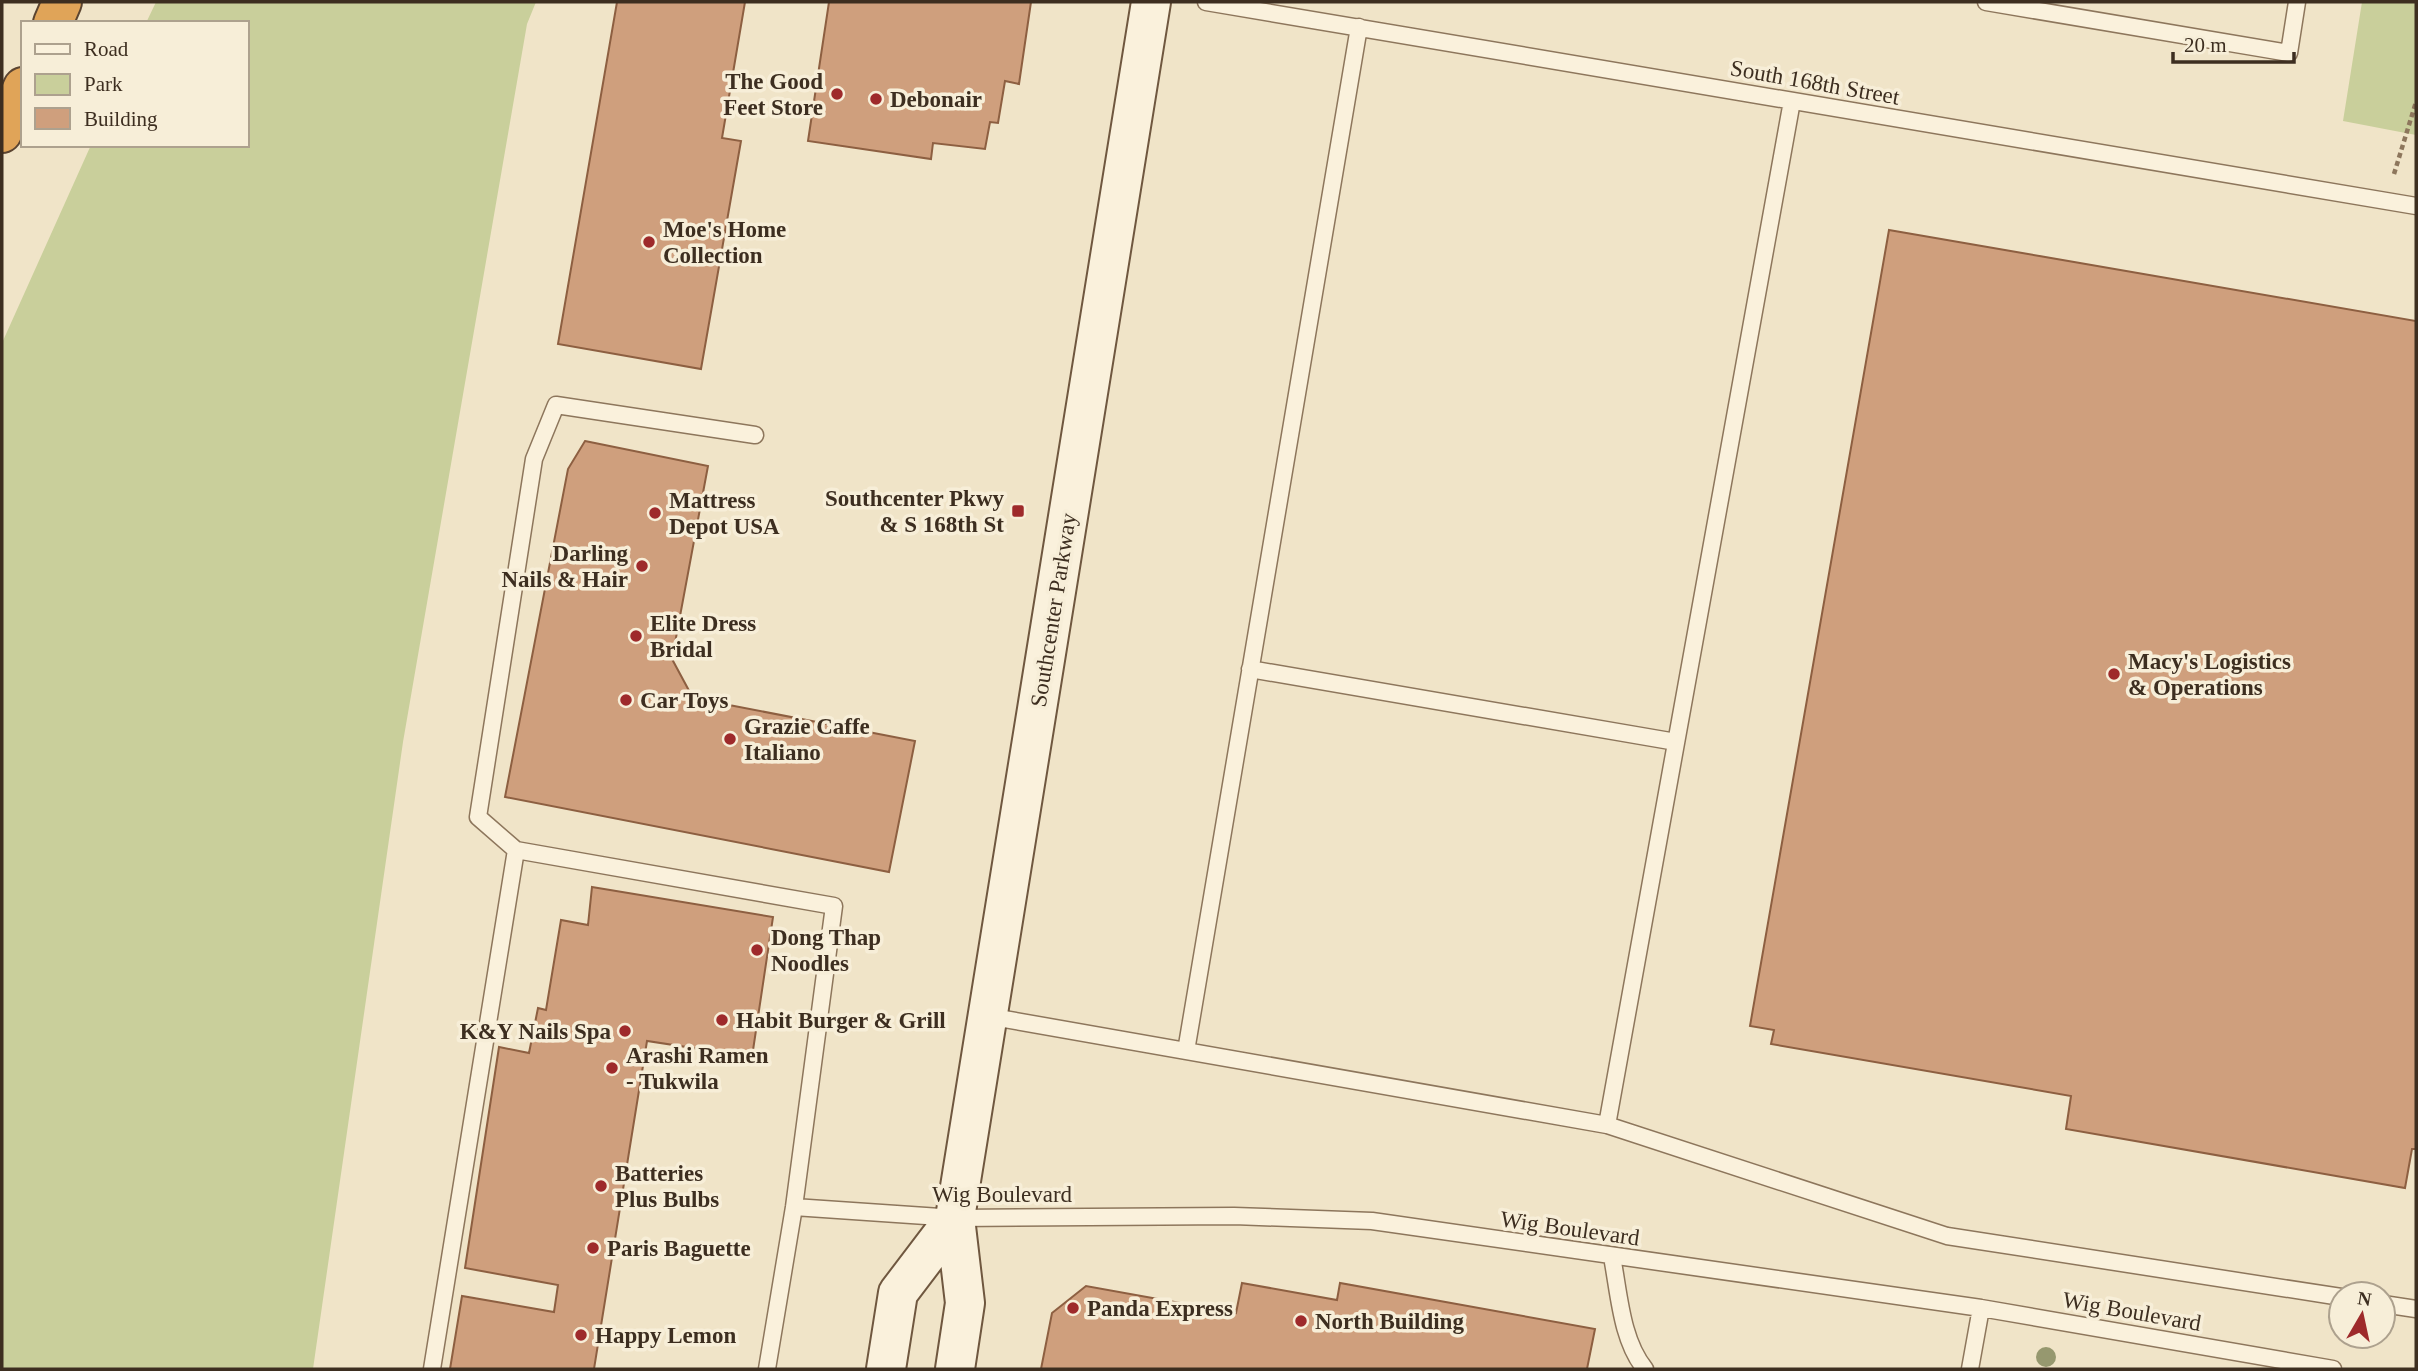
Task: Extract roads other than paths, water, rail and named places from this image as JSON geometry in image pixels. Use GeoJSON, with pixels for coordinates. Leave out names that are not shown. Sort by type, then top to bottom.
{"type":"FeatureCollection","features":[{"type":"Feature","properties":{"kind":"highway"},"geometry":{"type":"LineString","coordinates":[[54,21],[62,2]]}},
{"type":"Feature","properties":{"kind":"highway"},"geometry":{"type":"LineString","coordinates":[[2,133],[21,91]]}},
{"type":"Feature","properties":{"kind":"main road","name":"Southcenter Parkway"},"geometry":{"type":"LineString","coordinates":[[955,1369],[965,1303],[955,1218],[1151,2]]}},
{"type":"Feature","properties":{"kind":"main road","name":"Southcenter Parkway"},"geometry":{"type":"LineString","coordinates":[[886,1369],[898,1293],[955,1218]]}},
{"type":"Feature","properties":{"kind":"lane","name":"South 168th Street"},"geometry":{"type":"LineString","coordinates":[[1206,2],[2416,206]]}},
{"type":"Feature","properties":{"kind":"lane"},"geometry":{"type":"LineString","coordinates":[[1986,2],[2288,53],[2297,2]]}},
{"type":"Feature","properties":{"kind":"lane"},"geometry":{"type":"LineString","coordinates":[[1186,1051],[1359,27]]}},
{"type":"Feature","properties":{"kind":"lane"},"geometry":{"type":"LineString","coordinates":[[1607,1125],[1792,101]]}},
{"type":"Feature","properties":{"kind":"lane"},"geometry":{"type":"LineString","coordinates":[[755,435],[555,405],[534,459],[478,817],[516,850],[834,906],[794,1207],[767,1369]]}},
{"type":"Feature","properties":{"kind":"lane"},"geometry":{"type":"LineString","coordinates":[[1250,669],[1676,742]]}},
{"type":"Feature","properties":{"kind":"lane"},"geometry":{"type":"LineString","coordinates":[[432,1369],[516,850]]}},
{"type":"Feature","properties":{"kind":"lane"},"geometry":{"type":"LineString","coordinates":[[987,1016],[1607,1125],[1947,1236],[2327,1295]]}},
{"type":"Feature","properties":{"kind":"lane","name":"Wig Boulevard"},"geometry":{"type":"LineString","coordinates":[[794,1207],[955,1218],[1234,1216],[1372,1221],[1981,1308],[2333,1369]]}},
{"type":"Feature","properties":{"kind":"lane"},"geometry":{"type":"LineString","coordinates":[[1612,1257],[1626,1327],[1638,1360],[1645,1369]]}},
{"type":"Feature","properties":{"kind":"lane"},"geometry":{"type":"LineString","coordinates":[[2397,1306],[2416,1309]]}},
{"type":"Feature","properties":{"kind":"lane"},"geometry":{"type":"LineString","coordinates":[[1970,1369],[1981,1308]]}},
{"type":"Feature","properties":{"kind":"place","name":"The Good Feet Store"},"geometry":{"type":"Point","coordinates":[837,94]}},
{"type":"Feature","properties":{"kind":"place","name":"Debonair"},"geometry":{"type":"Point","coordinates":[876,99]}},
{"type":"Feature","properties":{"kind":"place","name":"Moe's Home Collection"},"geometry":{"type":"Point","coordinates":[649,242]}},
{"type":"Feature","properties":{"kind":"place","name":"Southcenter Pkwy & S 168th St"},"geometry":{"type":"Point","coordinates":[1018,511]}},
{"type":"Feature","properties":{"kind":"place","name":"Mattress Depot USA"},"geometry":{"type":"Point","coordinates":[655,513]}},
{"type":"Feature","properties":{"kind":"place","name":"Darling Nails & Hair"},"geometry":{"type":"Point","coordinates":[642,566]}},
{"type":"Feature","properties":{"kind":"place","name":"Elite Dress Bridal"},"geometry":{"type":"Point","coordinates":[636,636]}},
{"type":"Feature","properties":{"kind":"place","name":"Macy's Logistics & Operations"},"geometry":{"type":"Point","coordinates":[2114,674]}},
{"type":"Feature","properties":{"kind":"place","name":"Car Toys"},"geometry":{"type":"Point","coordinates":[626,700]}},
{"type":"Feature","properties":{"kind":"place","name":"Grazie Caffe Italiano"},"geometry":{"type":"Point","coordinates":[730,739]}},
{"type":"Feature","properties":{"kind":"place","name":"Dong Thap Noodles"},"geometry":{"type":"Point","coordinates":[757,950]}},
{"type":"Feature","properties":{"kind":"place","name":"Habit Burger & Grill"},"geometry":{"type":"Point","coordinates":[722,1020]}},
{"type":"Feature","properties":{"kind":"place","name":"K&Y Nails Spa"},"geometry":{"type":"Point","coordinates":[625,1031]}},
{"type":"Feature","properties":{"kind":"place","name":"Arashi Ramen - Tukwila"},"geometry":{"type":"Point","coordinates":[612,1068]}},
{"type":"Feature","properties":{"kind":"place","name":"Batteries Plus Bulbs"},"geometry":{"type":"Point","coordinates":[601,1186]}},
{"type":"Feature","properties":{"kind":"place","name":"Paris Baguette"},"geometry":{"type":"Point","coordinates":[593,1248]}},
{"type":"Feature","properties":{"kind":"place","name":"Panda Express"},"geometry":{"type":"Point","coordinates":[1073,1308]}},
{"type":"Feature","properties":{"kind":"place","name":"North Building"},"geometry":{"type":"Point","coordinates":[1301,1321]}},
{"type":"Feature","properties":{"kind":"place","name":"Happy Lemon"},"geometry":{"type":"Point","coordinates":[581,1335]}}]}
